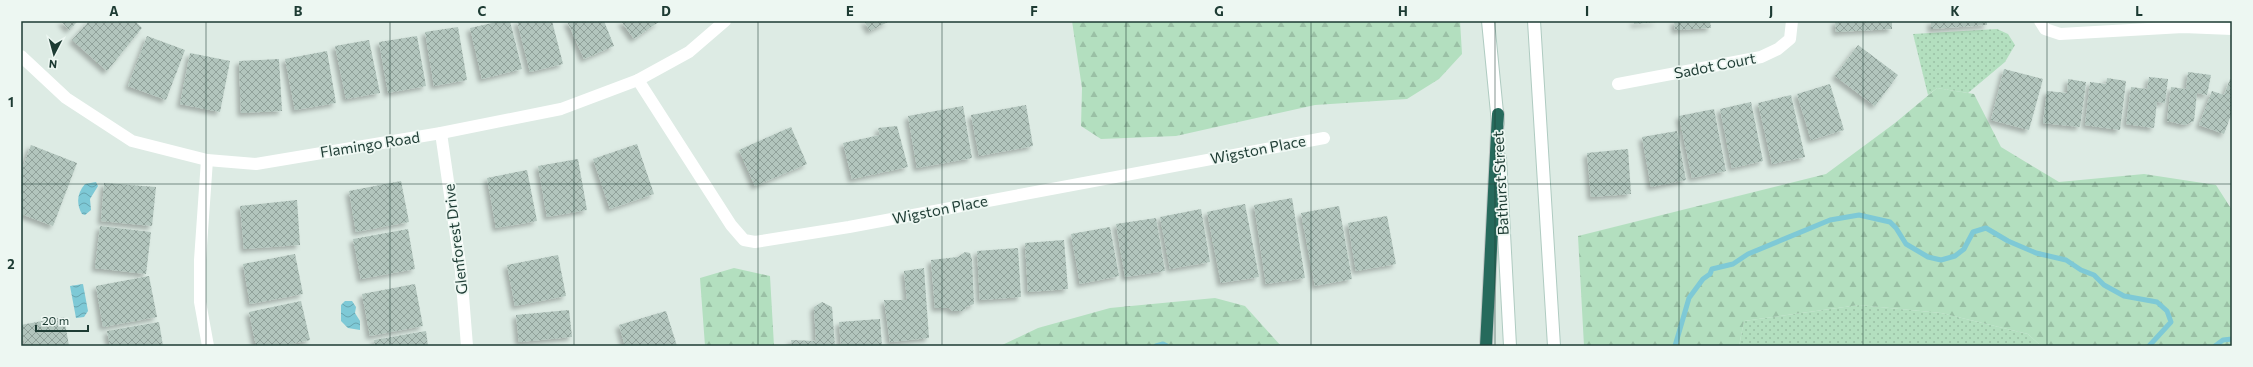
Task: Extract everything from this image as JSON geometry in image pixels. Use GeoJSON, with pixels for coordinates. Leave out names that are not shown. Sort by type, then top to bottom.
{"type":"FeatureCollection","features":[{"type":"Feature","properties":{"kind":"highway"},"geometry":{"type":"LineString","coordinates":[[1486,346],[1498,114]]}},
{"type":"Feature","properties":{"kind":"street","name":"Flamingo Road"},"geometry":{"type":"LineString","coordinates":[[21,56],[66,98],[132,141],[207,160],[256,164],[441,133],[561,109],[638,80],[689,52],[725,21]]}},
{"type":"Feature","properties":{"kind":"street","name":"Bathurst Street"},"geometry":{"type":"LineString","coordinates":[[1488,21],[1498,114],[1510,346]]}},
{"type":"Feature","properties":{"kind":"street"},"geometry":{"type":"LineString","coordinates":[[1534,21],[1554,346]]}},
{"type":"Feature","properties":{"kind":"street","name":"Sadot Court"},"geometry":{"type":"LineString","coordinates":[[1618,84],[1761,57],[1778,49],[1790,39],[1792,21]]}},
{"type":"Feature","properties":{"kind":"street"},"geometry":{"type":"LineString","coordinates":[[2040,21],[2045,29],[2060,34],[2182,27],[2232,29]]}},
{"type":"Feature","properties":{"kind":"street","name":"Wigston Place"},"geometry":{"type":"LineString","coordinates":[[638,80],[731,225],[744,240],[755,242],[857,225],[1324,138]]}},
{"type":"Feature","properties":{"kind":"street","name":"Glenforest Drive"},"geometry":{"type":"LineString","coordinates":[[441,133],[461,271],[467,346]]}},
{"type":"Feature","properties":{"kind":"street"},"geometry":{"type":"LineString","coordinates":[[207,160],[200,260],[200,302],[208,346]]}},
{"type":"Feature","properties":{"kind":"green space"},"geometry":{"type":"Polygon","coordinates":[[[1072,21],[1460,21],[1462,54],[1439,79],[1407,99],[1315,105],[1176,136],[1101,139],[1081,126],[1082,88],[1072,21]]]}},
{"type":"Feature","properties":{"kind":"green space"},"geometry":{"type":"Polygon","coordinates":[[[1997,29],[2008,34],[2015,45],[2005,62],[1968,93],[1937,88],[1928,95],[1913,34],[1997,29]]]}},
{"type":"Feature","properties":{"kind":"green space"},"geometry":{"type":"Polygon","coordinates":[[[1937,88],[1974,94],[2001,147],[2059,182],[2144,174],[2216,185],[2232,210],[2232,346],[2041,346],[2028,334],[1941,313],[1859,305],[1744,321],[1739,346],[1584,346],[1578,236],[1826,174],[1895,123],[1937,88]]]}},
{"type":"Feature","properties":{"kind":"green space"},"geometry":{"type":"Polygon","coordinates":[[[734,268],[770,276],[774,346],[705,346],[700,278],[734,268]]]}},
{"type":"Feature","properties":{"kind":"green space"},"geometry":{"type":"Polygon","coordinates":[[[1215,298],[1245,306],[1281,346],[1000,346],[1038,328],[1110,308],[1215,298]]]}},
{"type":"Feature","properties":{"kind":"green space"},"geometry":{"type":"Polygon","coordinates":[[[1859,305],[1941,313],[2028,334],[2041,346],[1739,346],[1744,321],[1859,305]]]}},
{"type":"Feature","properties":{"kind":"water"},"geometry":{"type":"Polygon","coordinates":[[[96,182],[98,186],[90,199],[91,210],[85,215],[82,214],[78,202],[80,191],[85,184],[96,182]]]}},
{"type":"Feature","properties":{"kind":"water"},"geometry":{"type":"Polygon","coordinates":[[[83,284],[88,311],[84,317],[76,318],[70,286],[83,284]]]}},
{"type":"Feature","properties":{"kind":"water"},"geometry":{"type":"Polygon","coordinates":[[[345,301],[352,301],[356,307],[355,313],[360,321],[360,330],[348,328],[341,321],[341,305],[345,301]]]}},
{"type":"Feature","properties":{"kind":"building"},"geometry":{"type":"Polygon","coordinates":[[[61,21],[78,21],[69,30],[61,21]]]}},
{"type":"Feature","properties":{"kind":"building"},"geometry":{"type":"Polygon","coordinates":[[[89,21],[135,21],[142,28],[107,71],[72,40],[89,21]]]}},
{"type":"Feature","properties":{"kind":"building"},"geometry":{"type":"Polygon","coordinates":[[[501,21],[510,21],[522,69],[482,79],[470,28],[501,21]]]}},
{"type":"Feature","properties":{"kind":"building"},"geometry":{"type":"Polygon","coordinates":[[[517,21],[552,21],[563,64],[530,72],[517,21]]]}},
{"type":"Feature","properties":{"kind":"building"},"geometry":{"type":"Polygon","coordinates":[[[567,21],[604,21],[614,46],[584,59],[567,21]]]}},
{"type":"Feature","properties":{"kind":"building"},"geometry":{"type":"Polygon","coordinates":[[[621,21],[660,21],[634,39],[621,21]]]}},
{"type":"Feature","properties":{"kind":"building"},"geometry":{"type":"Polygon","coordinates":[[[864,21],[890,21],[870,31],[864,21]]]}},
{"type":"Feature","properties":{"kind":"building"},"geometry":{"type":"Polygon","coordinates":[[[1634,21],[1657,21],[1657,22],[1634,24],[1634,21]]]}},
{"type":"Feature","properties":{"kind":"building"},"geometry":{"type":"Polygon","coordinates":[[[1674,21],[1710,21],[1711,28],[1675,30],[1674,21]]]}},
{"type":"Feature","properties":{"kind":"building"},"geometry":{"type":"Polygon","coordinates":[[[1835,21],[1892,21],[1892,29],[1836,32],[1835,21]]]}},
{"type":"Feature","properties":{"kind":"building"},"geometry":{"type":"Polygon","coordinates":[[[1931,21],[1987,21],[1987,25],[1931,29],[1931,21]]]}},
{"type":"Feature","properties":{"kind":"building"},"geometry":{"type":"Polygon","coordinates":[[[458,27],[467,80],[434,86],[425,32],[458,27]]]}},
{"type":"Feature","properties":{"kind":"building"},"geometry":{"type":"Polygon","coordinates":[[[147,36],[185,50],[166,100],[128,86],[147,36]]]}},
{"type":"Feature","properties":{"kind":"building"},"geometry":{"type":"Polygon","coordinates":[[[417,36],[426,86],[388,93],[379,42],[417,36]]]}},
{"type":"Feature","properties":{"kind":"building"},"geometry":{"type":"Polygon","coordinates":[[[369,40],[380,93],[346,99],[335,46],[369,40]]]}},
{"type":"Feature","properties":{"kind":"building"},"geometry":{"type":"Polygon","coordinates":[[[1858,45],[1898,75],[1875,106],[1835,76],[1858,45]]]}},
{"type":"Feature","properties":{"kind":"building"},"geometry":{"type":"Polygon","coordinates":[[[327,51],[336,103],[295,110],[285,59],[327,51]]]}},
{"type":"Feature","properties":{"kind":"building"},"geometry":{"type":"Polygon","coordinates":[[[190,53],[230,61],[220,112],[180,104],[190,53]]]}},
{"type":"Feature","properties":{"kind":"building"},"geometry":{"type":"Polygon","coordinates":[[[279,59],[282,111],[241,113],[239,61],[279,59]]]}},
{"type":"Feature","properties":{"kind":"building"},"geometry":{"type":"Polygon","coordinates":[[[2004,69],[2043,79],[2029,130],[1991,120],[2004,69]]]}},
{"type":"Feature","properties":{"kind":"building"},"geometry":{"type":"Polygon","coordinates":[[[2188,72],[2211,75],[2207,95],[2197,93],[2194,121],[2185,125],[2167,121],[2171,87],[2186,89],[2188,72]]]}},
{"type":"Feature","properties":{"kind":"building"},"geometry":{"type":"Polygon","coordinates":[[[2149,77],[2168,79],[2165,103],[2157,102],[2154,128],[2126,124],[2131,87],[2147,89],[2149,77]]]}},
{"type":"Feature","properties":{"kind":"building"},"geometry":{"type":"Polygon","coordinates":[[[2107,78],[2126,81],[2120,130],[2085,125],[2090,82],[2106,84],[2107,78]]]}},
{"type":"Feature","properties":{"kind":"building"},"geometry":{"type":"Polygon","coordinates":[[[2068,79],[2086,82],[2080,127],[2043,123],[2047,91],[2067,93],[2068,79]]]}},
{"type":"Feature","properties":{"kind":"building"},"geometry":{"type":"Polygon","coordinates":[[[2230,79],[2232,80],[2232,112],[2224,134],[2199,125],[2212,91],[2224,95],[2230,79]]]}},
{"type":"Feature","properties":{"kind":"building"},"geometry":{"type":"Polygon","coordinates":[[[1830,84],[1844,130],[1811,140],[1797,94],[1830,84]]]}},
{"type":"Feature","properties":{"kind":"building"},"geometry":{"type":"Polygon","coordinates":[[[1791,95],[1805,157],[1772,164],[1758,103],[1791,95]]]}},
{"type":"Feature","properties":{"kind":"building"},"geometry":{"type":"Polygon","coordinates":[[[1751,102],[1763,161],[1732,168],[1720,109],[1751,102]]]}},
{"type":"Feature","properties":{"kind":"building"},"geometry":{"type":"Polygon","coordinates":[[[1026,105],[1033,146],[979,156],[971,115],[1026,105]]]}},
{"type":"Feature","properties":{"kind":"building"},"geometry":{"type":"Polygon","coordinates":[[[963,106],[972,158],[917,168],[908,116],[963,106]]]}},
{"type":"Feature","properties":{"kind":"building"},"geometry":{"type":"Polygon","coordinates":[[[1714,109],[1726,171],[1692,178],[1679,116],[1714,109]]]}},
{"type":"Feature","properties":{"kind":"building"},"geometry":{"type":"Polygon","coordinates":[[[897,126],[908,167],[852,179],[843,143],[880,135],[878,128],[897,126]]]}},
{"type":"Feature","properties":{"kind":"building"},"geometry":{"type":"Polygon","coordinates":[[[791,127],[807,164],[755,186],[739,150],[791,127]]]}},
{"type":"Feature","properties":{"kind":"building"},"geometry":{"type":"Polygon","coordinates":[[[1677,131],[1686,180],[1651,187],[1642,137],[1677,131]]]}},
{"type":"Feature","properties":{"kind":"building"},"geometry":{"type":"Polygon","coordinates":[[[637,144],[654,194],[610,209],[593,159],[637,144]]]}},
{"type":"Feature","properties":{"kind":"building"},"geometry":{"type":"Polygon","coordinates":[[[31,145],[77,163],[53,226],[21,214],[21,172],[31,145]]]}},
{"type":"Feature","properties":{"kind":"building"},"geometry":{"type":"Polygon","coordinates":[[[1628,149],[1631,194],[1591,197],[1587,153],[1628,149]]]}},
{"type":"Feature","properties":{"kind":"building"},"geometry":{"type":"Polygon","coordinates":[[[578,159],[587,210],[547,217],[538,166],[578,159]]]}},
{"type":"Feature","properties":{"kind":"building"},"geometry":{"type":"Polygon","coordinates":[[[527,170],[537,221],[496,228],[487,178],[527,170]]]}},
{"type":"Feature","properties":{"kind":"building"},"geometry":{"type":"Polygon","coordinates":[[[401,181],[409,222],[356,232],[349,191],[401,181]]]}},
{"type":"Feature","properties":{"kind":"building"},"geometry":{"type":"Polygon","coordinates":[[[104,183],[156,187],[152,226],[101,221],[104,183]]]}},
{"type":"Feature","properties":{"kind":"building"},"geometry":{"type":"Polygon","coordinates":[[[1292,198],[1305,278],[1266,284],[1254,205],[1292,198]]]}},
{"type":"Feature","properties":{"kind":"building"},"geometry":{"type":"Polygon","coordinates":[[[297,200],[300,245],[244,249],[240,206],[297,200]]]}},
{"type":"Feature","properties":{"kind":"building"},"geometry":{"type":"Polygon","coordinates":[[[1245,204],[1259,277],[1221,283],[1207,212],[1245,204]]]}},
{"type":"Feature","properties":{"kind":"building"},"geometry":{"type":"Polygon","coordinates":[[[1339,206],[1352,279],[1315,286],[1301,213],[1339,206]]]}},
{"type":"Feature","properties":{"kind":"building"},"geometry":{"type":"Polygon","coordinates":[[[1201,209],[1210,262],[1170,269],[1160,217],[1201,209]]]}},
{"type":"Feature","properties":{"kind":"building"},"geometry":{"type":"Polygon","coordinates":[[[1387,216],[1396,264],[1356,271],[1348,223],[1387,216]]]}},
{"type":"Feature","properties":{"kind":"building"},"geometry":{"type":"Polygon","coordinates":[[[1156,218],[1165,271],[1125,277],[1116,224],[1156,218]]]}},
{"type":"Feature","properties":{"kind":"building"},"geometry":{"type":"Polygon","coordinates":[[[100,226],[151,232],[146,274],[95,268],[100,226]]]}},
{"type":"Feature","properties":{"kind":"building"},"geometry":{"type":"Polygon","coordinates":[[[1110,227],[1119,276],[1080,284],[1071,234],[1110,227]]]}},
{"type":"Feature","properties":{"kind":"building"},"geometry":{"type":"Polygon","coordinates":[[[408,229],[415,269],[361,279],[353,239],[408,229]]]}},
{"type":"Feature","properties":{"kind":"building"},"geometry":{"type":"Polygon","coordinates":[[[1064,240],[1068,289],[1028,292],[1025,243],[1064,240]]]}},
{"type":"Feature","properties":{"kind":"building"},"geometry":{"type":"Polygon","coordinates":[[[1018,248],[1021,297],[980,300],[977,251],[1018,248]]]}},
{"type":"Feature","properties":{"kind":"building"},"geometry":{"type":"Polygon","coordinates":[[[965,252],[970,253],[972,259],[974,304],[966,307],[963,311],[952,311],[949,308],[935,308],[931,260],[958,257],[965,252]]]}},
{"type":"Feature","properties":{"kind":"building"},"geometry":{"type":"Polygon","coordinates":[[[295,254],[303,294],[250,304],[243,264],[295,254]]]}},
{"type":"Feature","properties":{"kind":"building"},"geometry":{"type":"Polygon","coordinates":[[[558,255],[566,296],[515,306],[507,265],[558,255]]]}},
{"type":"Feature","properties":{"kind":"building"},"geometry":{"type":"Polygon","coordinates":[[[924,268],[929,338],[890,342],[884,300],[907,300],[904,271],[924,268]]]}},
{"type":"Feature","properties":{"kind":"building"},"geometry":{"type":"Polygon","coordinates":[[[149,276],[157,317],[103,327],[96,286],[149,276]]]}},
{"type":"Feature","properties":{"kind":"building"},"geometry":{"type":"Polygon","coordinates":[[[415,284],[423,326],[370,336],[362,294],[415,284]]]}},
{"type":"Feature","properties":{"kind":"building"},"geometry":{"type":"Polygon","coordinates":[[[301,301],[310,340],[282,346],[256,346],[249,312],[301,301]]]}},
{"type":"Feature","properties":{"kind":"building"},"geometry":{"type":"Polygon","coordinates":[[[822,302],[832,307],[835,346],[792,346],[791,340],[816,341],[814,307],[822,302]]]}},
{"type":"Feature","properties":{"kind":"building"},"geometry":{"type":"Polygon","coordinates":[[[569,310],[572,337],[519,342],[516,315],[569,310]]]}},
{"type":"Feature","properties":{"kind":"building"},"geometry":{"type":"Polygon","coordinates":[[[666,311],[677,346],[625,346],[619,325],[666,311]]]}},
{"type":"Feature","properties":{"kind":"building"},"geometry":{"type":"Polygon","coordinates":[[[64,317],[69,346],[25,346],[21,325],[64,317]]]}},
{"type":"Feature","properties":{"kind":"building"},"geometry":{"type":"Polygon","coordinates":[[[880,319],[882,346],[841,346],[839,322],[880,319]]]}},
{"type":"Feature","properties":{"kind":"building"},"geometry":{"type":"Polygon","coordinates":[[[159,322],[163,346],[110,346],[107,331],[159,322]]]}},
{"type":"Feature","properties":{"kind":"building"},"geometry":{"type":"Polygon","coordinates":[[[426,331],[428,346],[375,346],[374,340],[426,331]]]}},
{"type":"Feature","properties":{"kind":"waterway"},"geometry":{"type":"LineString","coordinates":[[1675,346],[1689,298],[1703,279],[1710,274],[1712,269],[1733,264],[1748,254],[1830,220],[1859,215],[1890,222],[1896,228],[1906,244],[1928,257],[1941,260],[1955,256],[1964,249],[1973,232],[1986,228],[2008,241],[2036,253],[2066,260],[2081,270],[2094,275],[2104,285],[2124,296],[2157,302],[2167,311],[2171,322],[2149,346]]}},
{"type":"Feature","properties":{"kind":"waterway"},"geometry":{"type":"LineString","coordinates":[[2215,346],[2223,340],[2232,339]]}},
{"type":"Feature","properties":{"kind":"waterway"},"geometry":{"type":"LineString","coordinates":[[1156,346],[1163,344],[1167,346]]}}]}
